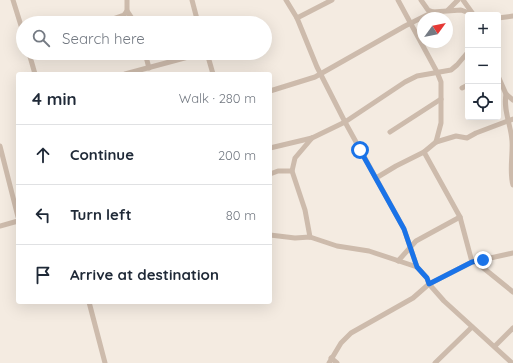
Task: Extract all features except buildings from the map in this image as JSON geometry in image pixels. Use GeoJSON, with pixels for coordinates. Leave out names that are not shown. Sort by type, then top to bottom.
{"type":"FeatureCollection","features":[{"type":"Feature","properties":{"kind":"street"},"geometry":{"type":"LineString","coordinates":[[13,0],[18,16]]}},
{"type":"Feature","properties":{"kind":"street"},"geometry":{"type":"LineString","coordinates":[[127,0],[127,11],[130,16]]}},
{"type":"Feature","properties":{"kind":"street"},"geometry":{"type":"LineString","coordinates":[[192,0],[196,16]]}},
{"type":"Feature","properties":{"kind":"street"},"geometry":{"type":"LineString","coordinates":[[286,0],[345,122],[404,229],[417,267],[444,301],[512,363]]}},
{"type":"Feature","properties":{"kind":"street"},"geometry":{"type":"LineString","coordinates":[[296,18],[332,0]]}},
{"type":"Feature","properties":{"kind":"street"},"geometry":{"type":"LineString","coordinates":[[398,0],[441,82],[441,123],[436,142]]}},
{"type":"Feature","properties":{"kind":"street"},"geometry":{"type":"LineString","coordinates":[[421,0],[428,10],[433,12],[448,10],[461,10],[468,12]]}},
{"type":"Feature","properties":{"kind":"street"},"geometry":{"type":"LineString","coordinates":[[448,10],[458,0]]}},
{"type":"Feature","properties":{"kind":"street"},"geometry":{"type":"LineString","coordinates":[[464,0],[473,12]]}},
{"type":"Feature","properties":{"kind":"street"},"geometry":{"type":"LineString","coordinates":[[121,16],[127,11]]}},
{"type":"Feature","properties":{"kind":"street"},"geometry":{"type":"LineString","coordinates":[[501,18],[513,16]]}},
{"type":"Feature","properties":{"kind":"street"},"geometry":{"type":"LineString","coordinates":[[272,90],[315,77],[417,21]]}},
{"type":"Feature","properties":{"kind":"street"},"geometry":{"type":"LineString","coordinates":[[272,148],[312,138],[345,122],[405,82],[417,76],[451,70],[465,56]]}},
{"type":"Feature","properties":{"kind":"street"},"geometry":{"type":"LineString","coordinates":[[31,60],[34,72]]}},
{"type":"Feature","properties":{"kind":"street"},"geometry":{"type":"LineString","coordinates":[[146,60],[149,68]]}},
{"type":"Feature","properties":{"kind":"street"},"geometry":{"type":"LineString","coordinates":[[144,72],[149,68],[178,60]]}},
{"type":"Feature","properties":{"kind":"street"},"geometry":{"type":"LineString","coordinates":[[209,60],[212,72]]}},
{"type":"Feature","properties":{"kind":"street"},"geometry":{"type":"LineString","coordinates":[[501,83],[506,94],[513,100]]}},
{"type":"Feature","properties":{"kind":"street"},"geometry":{"type":"LineString","coordinates":[[506,94],[505,99],[513,138],[513,185]]}},
{"type":"Feature","properties":{"kind":"street"},"geometry":{"type":"LineString","coordinates":[[390,132],[441,99]]}},
{"type":"Feature","properties":{"kind":"street"},"geometry":{"type":"LineString","coordinates":[[376,178],[424,152],[436,142],[456,136],[467,138],[510,120]]}},
{"type":"Feature","properties":{"kind":"street"},"geometry":{"type":"LineString","coordinates":[[310,238],[305,210],[292,171],[295,158],[312,138]]}},
{"type":"Feature","properties":{"kind":"street"},"geometry":{"type":"LineString","coordinates":[[0,146],[2,162],[16,210]]}},
{"type":"Feature","properties":{"kind":"street"},"geometry":{"type":"LineString","coordinates":[[424,152],[460,217],[474,262],[513,292]]}},
{"type":"Feature","properties":{"kind":"street"},"geometry":{"type":"LineString","coordinates":[[272,173],[278,171],[292,171]]}},
{"type":"Feature","properties":{"kind":"street"},"geometry":{"type":"LineString","coordinates":[[398,261],[416,241],[460,217]]}},
{"type":"Feature","properties":{"kind":"street"},"geometry":{"type":"LineString","coordinates":[[0,226],[16,222]]}},
{"type":"Feature","properties":{"kind":"street"},"geometry":{"type":"LineString","coordinates":[[272,235],[310,238],[337,246],[369,251],[417,267]]}},
{"type":"Feature","properties":{"kind":"street"},"geometry":{"type":"LineString","coordinates":[[337,363],[330,360],[351,332],[413,298],[429,284],[474,262],[513,253]]}},
{"type":"Feature","properties":{"kind":"street"},"geometry":{"type":"LineString","coordinates":[[90,304],[105,363]]}},
{"type":"Feature","properties":{"kind":"street"},"geometry":{"type":"LineString","coordinates":[[435,363],[472,327]]}},
{"type":"Feature","properties":{"kind":"street"},"geometry":{"type":"LineString","coordinates":[[495,346],[513,328]]}},
{"type":"Feature","properties":{"kind":"route"},"geometry":{"type":"LineString","coordinates":[[360,150],[404,229],[417,267],[427,278],[429,284],[472,262],[483,260]]}}]}
